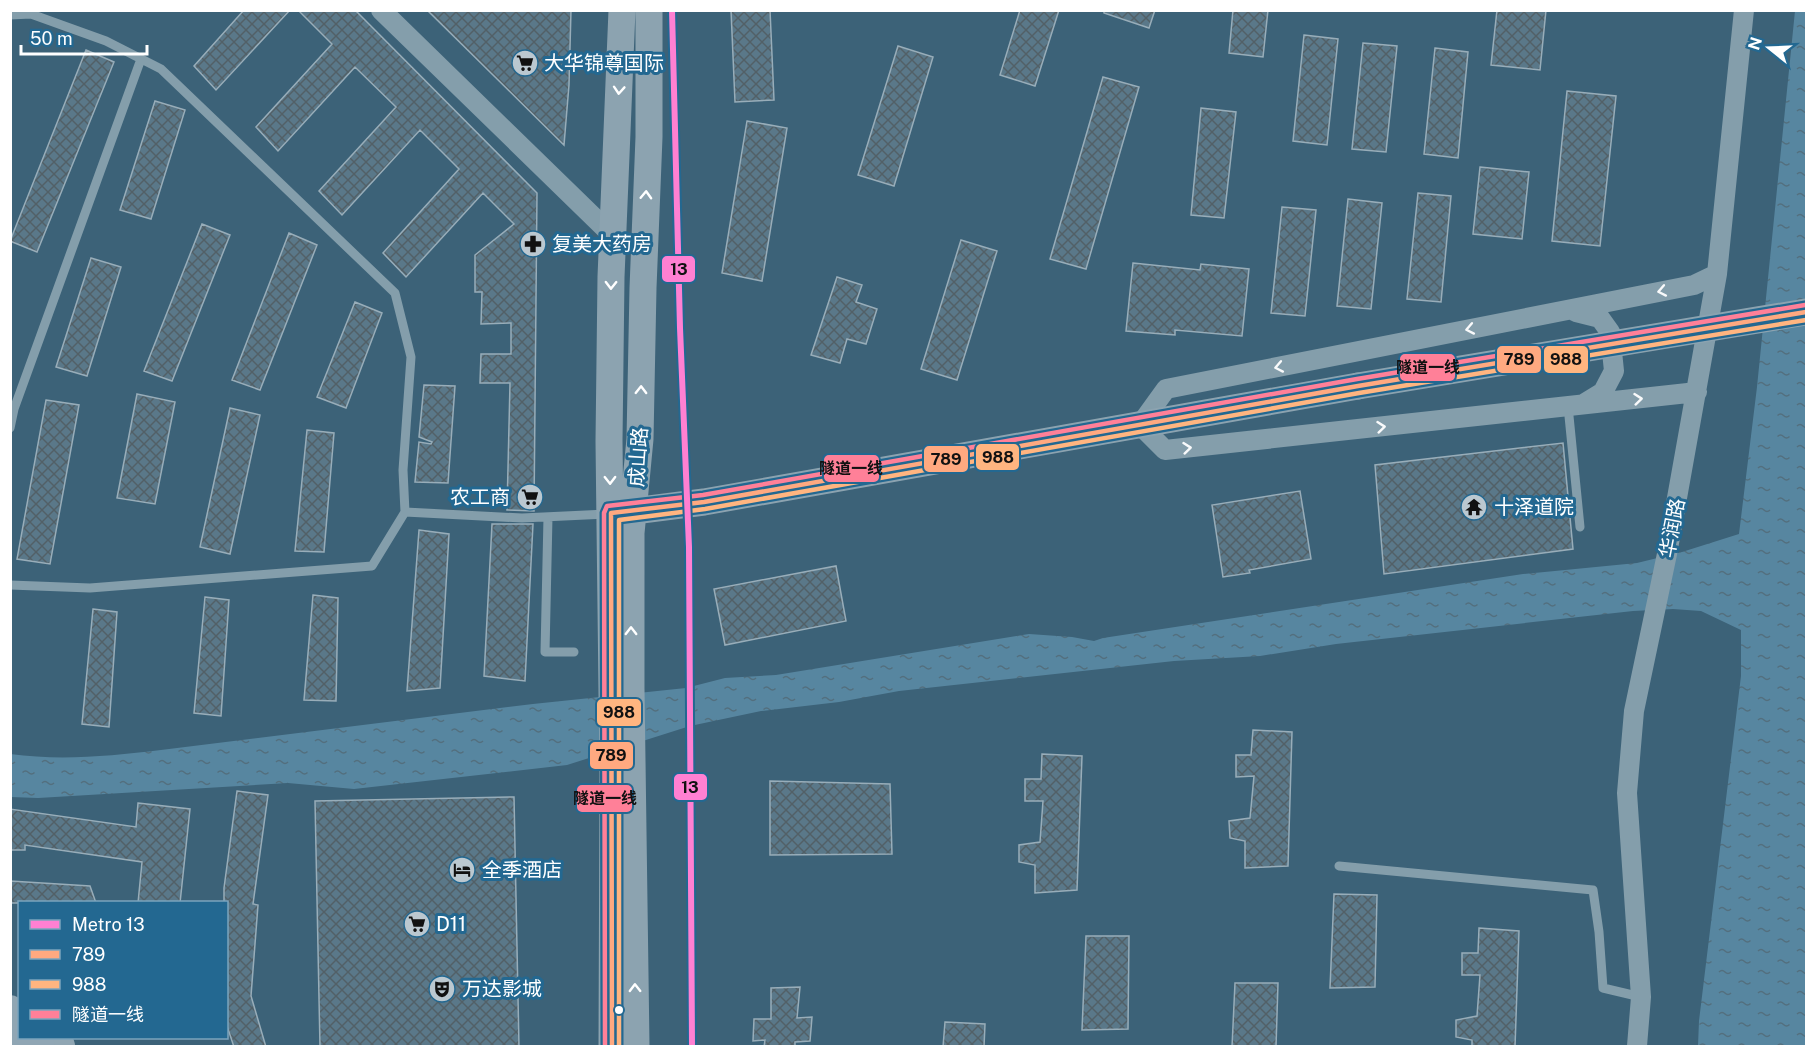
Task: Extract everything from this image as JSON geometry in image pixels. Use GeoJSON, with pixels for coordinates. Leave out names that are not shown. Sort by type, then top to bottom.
{"type":"FeatureCollection","features":[{"type":"Feature","properties":{"kind":"main road","name":"成山路"},"geometry":{"type":"LineString","coordinates":[[612,1047],[622,774],[622,691],[631,533],[622,512],[609,441],[612,235],[622,10]]}},
{"type":"Feature","properties":{"kind":"main road","name":"成山路"},"geometry":{"type":"LineString","coordinates":[[622,512],[640,439],[649,137],[649,10]]}},
{"type":"Feature","properties":{"kind":"main road"},"geometry":{"type":"LineString","coordinates":[[622,512],[704,502],[1358,386],[1806,312]]}},
{"type":"Feature","properties":{"kind":"main road","name":"成山路"},"geometry":{"type":"LineString","coordinates":[[622,774],[636,1047]]}},
{"type":"Feature","properties":{"kind":"street"},"geometry":{"type":"LineString","coordinates":[[381,10],[612,235]]}},
{"type":"Feature","properties":{"kind":"street","name":"华润路"},"geometry":{"type":"LineString","coordinates":[[1637,1047],[1641,997],[1627,793],[1634,711],[1667,554],[1717,274],[1744,10]]}},
{"type":"Feature","properties":{"kind":"street"},"geometry":{"type":"LineString","coordinates":[[1697,392],[1165,450],[1140,424],[1166,389],[1694,285],[1717,274]]}},
{"type":"Feature","properties":{"kind":"street"},"geometry":{"type":"LineString","coordinates":[[1568,310],[1600,318],[1610,332],[1614,371],[1603,392],[1575,406]]}},
{"type":"Feature","properties":{"kind":"lane"},"geometry":{"type":"LineString","coordinates":[[10,15],[31,14],[106,41],[161,69],[395,294],[411,357],[403,470],[405,512],[372,566],[90,588],[10,585]]}},
{"type":"Feature","properties":{"kind":"lane"},"geometry":{"type":"LineString","coordinates":[[10,429],[14,409],[141,58]]}},
{"type":"Feature","properties":{"kind":"lane"},"geometry":{"type":"LineString","coordinates":[[1575,406],[1580,527]]}},
{"type":"Feature","properties":{"kind":"lane"},"geometry":{"type":"LineString","coordinates":[[405,512],[449,513],[474,517],[548,517],[622,512]]}},
{"type":"Feature","properties":{"kind":"lane"},"geometry":{"type":"LineString","coordinates":[[548,517],[544,652],[574,652]]}},
{"type":"Feature","properties":{"kind":"lane"},"geometry":{"type":"LineString","coordinates":[[1339,866],[1593,890],[1603,987],[1641,997]]}},
{"type":"Feature","properties":{"kind":"water"},"geometry":{"type":"Polygon","coordinates":[[[1795,11],[1806,11],[1806,1046],[1698,1046],[1699,1021],[1741,676],[1741,630],[1701,611],[1673,609],[1633,611],[1336,644],[1260,656],[1174,661],[899,691],[839,702],[761,711],[690,726],[567,765],[354,789],[288,783],[38,798],[11,797],[10,754],[105,756],[161,750],[533,704],[686,688],[725,678],[776,675],[1029,634],[1094,641],[1523,574],[1637,563],[1739,534],[1757,387],[1795,11]]]}},
{"type":"Feature","properties":{"kind":"building"},"geometry":{"type":"Polygon","coordinates":[[[244,10],[290,10],[216,90],[194,66],[244,10]]]}},
{"type":"Feature","properties":{"kind":"building"},"geometry":{"type":"Polygon","coordinates":[[[298,10],[355,10],[537,193],[534,511],[507,510],[510,383],[480,383],[481,354],[511,354],[511,323],[481,324],[482,292],[475,292],[475,255],[514,224],[483,193],[406,277],[383,253],[459,169],[420,130],[342,215],[319,191],[396,107],[355,67],[278,151],[256,127],[332,44],[298,10]]]}},
{"type":"Feature","properties":{"kind":"building","name":"大华锦尊国际"},"geometry":{"type":"Polygon","coordinates":[[[427,10],[571,10],[569,85],[564,145],[427,10]]]}},
{"type":"Feature","properties":{"kind":"building"},"geometry":{"type":"Polygon","coordinates":[[[731,10],[770,10],[774,100],[735,102],[731,10]]]}},
{"type":"Feature","properties":{"kind":"building"},"geometry":{"type":"Polygon","coordinates":[[[1020,10],[1059,10],[1035,86],[1000,75],[1020,10]]]}},
{"type":"Feature","properties":{"kind":"building"},"geometry":{"type":"Polygon","coordinates":[[[1104,10],[1155,10],[1149,28],[1104,13],[1104,10]]]}},
{"type":"Feature","properties":{"kind":"building"},"geometry":{"type":"Polygon","coordinates":[[[1233,10],[1268,10],[1263,57],[1229,53],[1233,10]]]}},
{"type":"Feature","properties":{"kind":"building"},"geometry":{"type":"Polygon","coordinates":[[[1497,10],[1546,10],[1540,70],[1491,65],[1497,10]]]}},
{"type":"Feature","properties":{"kind":"building"},"geometry":{"type":"Polygon","coordinates":[[[1304,35],[1338,39],[1327,145],[1293,141],[1304,35]]]}},
{"type":"Feature","properties":{"kind":"building"},"geometry":{"type":"Polygon","coordinates":[[[1363,43],[1397,46],[1386,152],[1352,149],[1363,43]]]}},
{"type":"Feature","properties":{"kind":"building"},"geometry":{"type":"Polygon","coordinates":[[[898,46],[933,57],[894,186],[858,175],[898,46]]]}},
{"type":"Feature","properties":{"kind":"building"},"geometry":{"type":"Polygon","coordinates":[[[1435,48],[1468,52],[1458,158],[1424,154],[1435,48]]]}},
{"type":"Feature","properties":{"kind":"building"},"geometry":{"type":"Polygon","coordinates":[[[86,50],[114,62],[37,252],[10,241],[86,50]]]}},
{"type":"Feature","properties":{"kind":"building"},"geometry":{"type":"Polygon","coordinates":[[[1103,77],[1139,87],[1086,269],[1050,259],[1103,77]]]}},
{"type":"Feature","properties":{"kind":"building"},"geometry":{"type":"Polygon","coordinates":[[[1567,91],[1616,96],[1600,246],[1552,241],[1567,91]]]}},
{"type":"Feature","properties":{"kind":"building"},"geometry":{"type":"Polygon","coordinates":[[[155,101],[185,110],[151,219],[120,210],[155,101]]]}},
{"type":"Feature","properties":{"kind":"building"},"geometry":{"type":"Polygon","coordinates":[[[1201,108],[1236,112],[1224,218],[1191,215],[1201,108]]]}},
{"type":"Feature","properties":{"kind":"building"},"geometry":{"type":"Polygon","coordinates":[[[747,121],[787,128],[762,281],[722,273],[747,121]]]}},
{"type":"Feature","properties":{"kind":"building"},"geometry":{"type":"Polygon","coordinates":[[[1480,167],[1529,172],[1522,239],[1473,234],[1480,167]]]}},
{"type":"Feature","properties":{"kind":"building"},"geometry":{"type":"Polygon","coordinates":[[[1418,193],[1451,196],[1441,302],[1407,299],[1418,193]]]}},
{"type":"Feature","properties":{"kind":"building"},"geometry":{"type":"Polygon","coordinates":[[[1348,199],[1382,203],[1371,309],[1337,306],[1348,199]]]}},
{"type":"Feature","properties":{"kind":"building"},"geometry":{"type":"Polygon","coordinates":[[[1282,207],[1316,210],[1305,316],[1271,313],[1282,207]]]}},
{"type":"Feature","properties":{"kind":"building"},"geometry":{"type":"Polygon","coordinates":[[[202,224],[230,235],[172,381],[144,371],[202,224]]]}},
{"type":"Feature","properties":{"kind":"building"},"geometry":{"type":"Polygon","coordinates":[[[289,233],[317,245],[260,390],[232,380],[289,233]]]}},
{"type":"Feature","properties":{"kind":"building"},"geometry":{"type":"Polygon","coordinates":[[[961,240],[997,251],[957,380],[921,369],[961,240]]]}},
{"type":"Feature","properties":{"kind":"building"},"geometry":{"type":"Polygon","coordinates":[[[91,258],[121,267],[87,376],[56,367],[91,258]]]}},
{"type":"Feature","properties":{"kind":"building"},"geometry":{"type":"Polygon","coordinates":[[[1133,263],[1200,270],[1201,264],[1249,269],[1242,336],[1175,330],[1175,335],[1126,331],[1133,263]]]}},
{"type":"Feature","properties":{"kind":"building"},"geometry":{"type":"Polygon","coordinates":[[[837,277],[862,285],[856,302],[877,309],[866,344],[847,339],[840,363],[811,355],[837,277]]]}},
{"type":"Feature","properties":{"kind":"building"},"geometry":{"type":"Polygon","coordinates":[[[355,302],[382,313],[346,408],[317,397],[355,302]]]}},
{"type":"Feature","properties":{"kind":"building"},"geometry":{"type":"Polygon","coordinates":[[[424,385],[455,386],[448,483],[415,482],[419,442],[431,444],[432,442],[419,437],[424,385]]]}},
{"type":"Feature","properties":{"kind":"building"},"geometry":{"type":"Polygon","coordinates":[[[137,394],[175,402],[155,504],[117,498],[137,394]]]}},
{"type":"Feature","properties":{"kind":"building"},"geometry":{"type":"Polygon","coordinates":[[[46,400],[79,405],[50,564],[17,559],[46,400]]]}},
{"type":"Feature","properties":{"kind":"building"},"geometry":{"type":"Polygon","coordinates":[[[230,408],[260,415],[230,554],[200,547],[230,408]]]}},
{"type":"Feature","properties":{"kind":"building"},"geometry":{"type":"Polygon","coordinates":[[[307,430],[334,433],[324,552],[295,551],[307,430]]]}},
{"type":"Feature","properties":{"kind":"building","name":"十泽道院"},"geometry":{"type":"Polygon","coordinates":[[[1563,443],[1573,549],[1384,574],[1375,465],[1563,443]]]}},
{"type":"Feature","properties":{"kind":"building"},"geometry":{"type":"Polygon","coordinates":[[[1300,491],[1311,559],[1223,577],[1212,505],[1300,491]]]}},
{"type":"Feature","properties":{"kind":"building"},"geometry":{"type":"Polygon","coordinates":[[[492,524],[533,524],[525,681],[484,676],[492,524]]]}},
{"type":"Feature","properties":{"kind":"building"},"geometry":{"type":"Polygon","coordinates":[[[419,530],[449,534],[440,688],[407,691],[419,530]]]}},
{"type":"Feature","properties":{"kind":"building"},"geometry":{"type":"Polygon","coordinates":[[[836,566],[846,621],[725,645],[714,589],[836,566]]]}},
{"type":"Feature","properties":{"kind":"building"},"geometry":{"type":"Polygon","coordinates":[[[313,595],[338,598],[336,701],[304,700],[313,595]]]}},
{"type":"Feature","properties":{"kind":"building"},"geometry":{"type":"Polygon","coordinates":[[[205,597],[229,600],[221,716],[194,713],[205,597]]]}},
{"type":"Feature","properties":{"kind":"building"},"geometry":{"type":"Polygon","coordinates":[[[93,609],[117,612],[109,727],[82,724],[93,609]]]}},
{"type":"Feature","properties":{"kind":"building"},"geometry":{"type":"Polygon","coordinates":[[[1253,730],[1292,732],[1288,866],[1245,868],[1245,841],[1230,838],[1229,821],[1250,818],[1254,776],[1236,777],[1236,755],[1251,755],[1253,730]]]}},
{"type":"Feature","properties":{"kind":"building"},"geometry":{"type":"Polygon","coordinates":[[[1042,754],[1082,756],[1077,890],[1035,893],[1035,865],[1019,862],[1019,845],[1040,842],[1043,801],[1025,801],[1025,779],[1041,779],[1042,754]]]}},
{"type":"Feature","properties":{"kind":"building"},"geometry":{"type":"Polygon","coordinates":[[[770,781],[890,784],[892,854],[770,855],[770,781]]]}},
{"type":"Feature","properties":{"kind":"building"},"geometry":{"type":"Polygon","coordinates":[[[237,791],[268,795],[253,904],[258,905],[251,996],[266,1047],[234,1047],[228,1029],[228,901],[224,901],[237,791]]]}},
{"type":"Feature","properties":{"kind":"building","name":"D11"},"geometry":{"type":"Polygon","coordinates":[[[514,797],[519,1047],[320,1047],[315,801],[514,797]]]}},
{"type":"Feature","properties":{"kind":"building"},"geometry":{"type":"Polygon","coordinates":[[[138,803],[190,809],[180,901],[138,901],[142,862],[25,845],[25,850],[10,850],[10,809],[136,827],[138,803]]]}},
{"type":"Feature","properties":{"kind":"building"},"geometry":{"type":"Polygon","coordinates":[[[10,881],[90,886],[95,901],[18,901],[18,903],[10,903],[10,881]]]}},
{"type":"Feature","properties":{"kind":"building"},"geometry":{"type":"Polygon","coordinates":[[[1334,894],[1377,895],[1375,987],[1330,988],[1334,894]]]}},
{"type":"Feature","properties":{"kind":"building"},"geometry":{"type":"Polygon","coordinates":[[[1479,928],[1519,931],[1515,1047],[1472,1047],[1472,1040],[1456,1037],[1456,1020],[1477,1016],[1480,975],[1462,975],[1462,953],[1478,953],[1479,928]]]}},
{"type":"Feature","properties":{"kind":"building"},"geometry":{"type":"Polygon","coordinates":[[[1086,936],[1129,936],[1128,1029],[1082,1030],[1086,936]]]}},
{"type":"Feature","properties":{"kind":"building"},"geometry":{"type":"Polygon","coordinates":[[[1235,983],[1278,983],[1276,1047],[1232,1047],[1235,983]]]}},
{"type":"Feature","properties":{"kind":"building"},"geometry":{"type":"Polygon","coordinates":[[[800,987],[797,1018],[812,1017],[810,1041],[795,1042],[795,1047],[764,1047],[765,1040],[753,1041],[754,1019],[771,1019],[771,988],[800,987]]]}},
{"type":"Feature","properties":{"kind":"building"},"geometry":{"type":"Polygon","coordinates":[[[945,1022],[985,1024],[984,1047],[943,1047],[945,1022]]]}},
{"type":"Feature","properties":{"kind":"metro line","name":"13"},"geometry":{"type":"LineString","coordinates":[[672,10],[680,328],[689,547],[692,1046]]}},
{"type":"Feature","properties":{"kind":"transit line","name":"隧道一线"},"geometry":{"type":"LineString","coordinates":[[605,1046],[604,513],[607,506],[703,495],[1357,379],[1805,305]]}},
{"type":"Feature","properties":{"kind":"transit line","name":"789"},"geometry":{"type":"LineString","coordinates":[[612,1046],[611,513],[704,502],[1358,386],[1806,312]]}},
{"type":"Feature","properties":{"kind":"transit line","name":"988"},"geometry":{"type":"LineString","coordinates":[[619,1046],[619,520],[705,509],[1359,393],[1806,320]]}},
{"type":"Feature","properties":{"kind":"place","name":"大华锦尊国际"},"geometry":{"type":"Point","coordinates":[525,63]}},
{"type":"Feature","properties":{"kind":"place","name":"复美大药房"},"geometry":{"type":"Point","coordinates":[533,244]}},
{"type":"Feature","properties":{"kind":"place","name":"农工商"},"geometry":{"type":"Point","coordinates":[530,497]}},
{"type":"Feature","properties":{"kind":"place","name":"十泽道院"},"geometry":{"type":"Point","coordinates":[1474,507]}},
{"type":"Feature","properties":{"kind":"place","name":"全季酒店"},"geometry":{"type":"Point","coordinates":[462,870]}},
{"type":"Feature","properties":{"kind":"place","name":"D11"},"geometry":{"type":"Point","coordinates":[417,924]}},
{"type":"Feature","properties":{"kind":"place","name":"万达影城"},"geometry":{"type":"Point","coordinates":[442,989]}}]}
